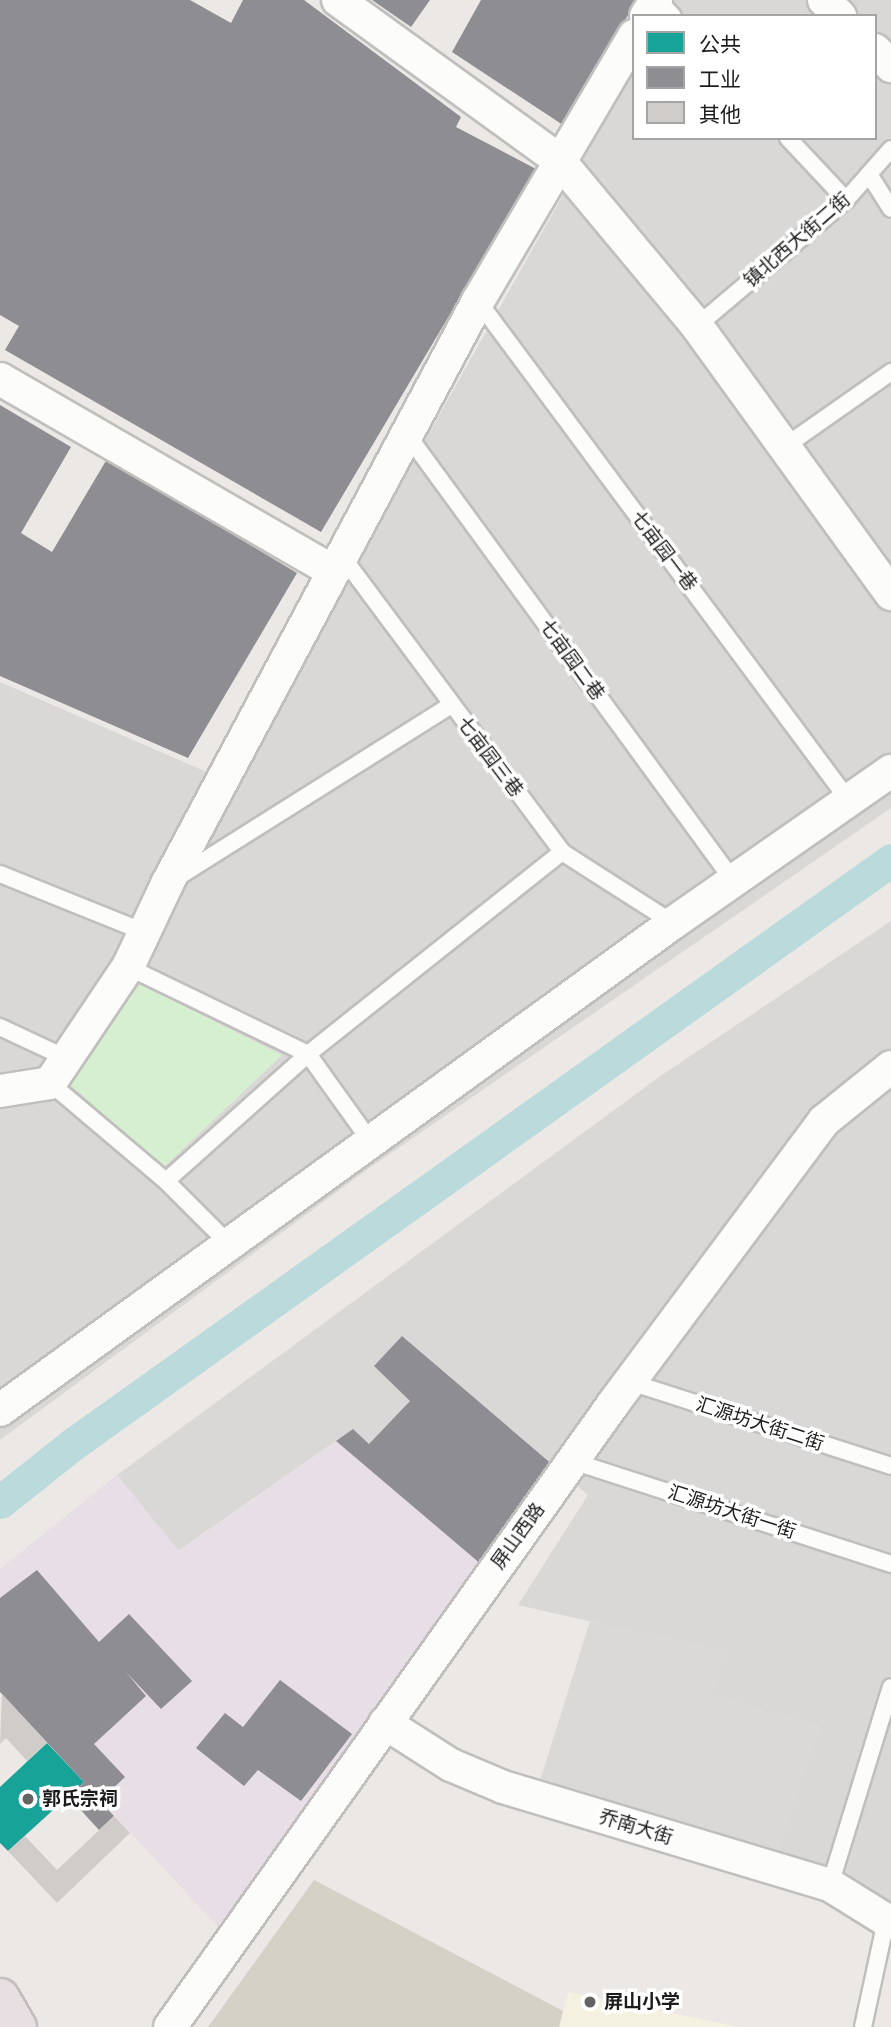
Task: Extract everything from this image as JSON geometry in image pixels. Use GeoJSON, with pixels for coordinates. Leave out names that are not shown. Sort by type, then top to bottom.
{"type":"FeatureCollection","features":[{"type":"Feature","properties":{"kind":"highway"},"geometry":{"type":"LineString","coordinates":[[0,1998],[17,2027]]}},
{"type":"Feature","properties":{"kind":"street"},"geometry":{"type":"LineString","coordinates":[[338,0],[558,159],[697,326],[891,594]]}},
{"type":"Feature","properties":{"kind":"street"},"geometry":{"type":"LineString","coordinates":[[824,0],[838,14]]}},
{"type":"Feature","properties":{"kind":"street"},"geometry":{"type":"LineString","coordinates":[[0,1091],[59,1071],[128,967],[167,884],[337,563],[409,437],[478,301],[558,159],[632,39]]}},
{"type":"Feature","properties":{"kind":"street"},"geometry":{"type":"LineString","coordinates":[[877,52],[891,66]]}},
{"type":"Feature","properties":{"kind":"street"},"geometry":{"type":"LineString","coordinates":[[0,379],[337,563]]}},
{"type":"Feature","properties":{"kind":"street"},"geometry":{"type":"LineString","coordinates":[[0,1410],[673,923],[735,883],[891,771]]}},
{"type":"Feature","properties":{"kind":"street","name":"屏山西路"},"geometry":{"type":"LineString","coordinates":[[170,2027],[572,1461],[824,1121],[891,1067]]}},
{"type":"Feature","properties":{"kind":"street","name":"乔南大街"},"geometry":{"type":"LineString","coordinates":[[385,1723],[451,1765],[502,1787],[831,1885],[889,1922]]}},
{"type":"Feature","properties":{"kind":"lane"},"geometry":{"type":"LineString","coordinates":[[657,0],[671,14]]}},
{"type":"Feature","properties":{"kind":"lane"},"geometry":{"type":"LineString","coordinates":[[790,140],[846,200]]}},
{"type":"Feature","properties":{"kind":"lane","name":"镇北西大街二街"},"geometry":{"type":"LineString","coordinates":[[697,326],[846,200],[891,149]]}},
{"type":"Feature","properties":{"kind":"lane"},"geometry":{"type":"LineString","coordinates":[[869,174],[891,209]]}},
{"type":"Feature","properties":{"kind":"lane","name":"七亩园一巷"},"geometry":{"type":"LineString","coordinates":[[478,301],[849,801]]}},
{"type":"Feature","properties":{"kind":"lane"},"geometry":{"type":"LineString","coordinates":[[784,447],[891,372]]}},
{"type":"Feature","properties":{"kind":"lane","name":"七亩园二巷"},"geometry":{"type":"LineString","coordinates":[[409,437],[735,883]]}},
{"type":"Feature","properties":{"kind":"lane","name":"七亩园三巷"},"geometry":{"type":"LineString","coordinates":[[337,563],[451,705],[562,852],[673,923]]}},
{"type":"Feature","properties":{"kind":"lane"},"geometry":{"type":"LineString","coordinates":[[167,884],[451,705]]}},
{"type":"Feature","properties":{"kind":"lane"},"geometry":{"type":"LineString","coordinates":[[166,1181],[309,1054],[562,852]]}},
{"type":"Feature","properties":{"kind":"lane"},"geometry":{"type":"LineString","coordinates":[[0,874],[144,932]]}},
{"type":"Feature","properties":{"kind":"lane"},"geometry":{"type":"LineString","coordinates":[[128,967],[309,1054],[370,1142]]}},
{"type":"Feature","properties":{"kind":"lane"},"geometry":{"type":"LineString","coordinates":[[0,1027],[59,1071],[229,1244]]}},
{"type":"Feature","properties":{"kind":"lane","name":"汇源坊大街二街"},"geometry":{"type":"LineString","coordinates":[[630,1381],[891,1466]]}},
{"type":"Feature","properties":{"kind":"lane","name":"汇源坊大街一街"},"geometry":{"type":"LineString","coordinates":[[572,1461],[891,1564]]}},
{"type":"Feature","properties":{"kind":"lane"},"geometry":{"type":"LineString","coordinates":[[831,1885],[883,1742],[891,1686]]}},
{"type":"Feature","properties":{"kind":"lane"},"geometry":{"type":"LineString","coordinates":[[863,2027],[889,1922]]}},
{"type":"Feature","properties":{"kind":"shaded area"},"geometry":{"type":"Polygon","coordinates":[[[673,0],[891,0],[891,808],[368,1169],[0,1440],[0,682],[232,783],[632,73],[632,140],[877,140],[877,14],[665,14],[673,0]]]}},
{"type":"Feature","properties":{"kind":"shaded area"},"geometry":{"type":"Polygon","coordinates":[[[891,921],[891,1911],[770,1872],[818,1727],[711,1696],[724,1652],[518,1605],[588,1495],[402,1336],[410,1401],[369,1444],[353,1429],[178,1551],[117,1475],[659,1077],[891,921]]]}},
{"type":"Feature","properties":{"kind":"shaded area"},"geometry":{"type":"Polygon","coordinates":[[[402,1336],[554,1466],[218,1927],[0,1692],[0,1569],[117,1475],[179,1551],[353,1429],[369,1444],[410,1401],[374,1366],[402,1336]]]}},
{"type":"Feature","properties":{"kind":"shaded area"},"geometry":{"type":"Polygon","coordinates":[[[590,1621],[725,1652],[711,1696],[818,1727],[777,1853],[539,1784],[590,1621]]]}},
{"type":"Feature","properties":{"kind":"shaded area"},"geometry":{"type":"Polygon","coordinates":[[[314,1880],[563,2011],[559,2027],[208,2027],[314,1880]]]}},
{"type":"Feature","properties":{"kind":"shaded area","name":"屏山小学"},"geometry":{"type":"Polygon","coordinates":[[[568,1992],[740,2027],[559,2027],[568,1992]]]}},
{"type":"Feature","properties":{"kind":"green space"},"geometry":{"type":"Polygon","coordinates":[[[134,981],[282,1055],[164,1167],[68,1083],[134,981]]]}},
{"type":"Feature","properties":{"kind":"building: 公共"},"geometry":{"type":"Polygon","coordinates":[[[47,1743],[84,1782],[8,1851],[0,1843],[0,1787],[47,1743]]]}},
{"type":"Feature","properties":{"kind":"building: 工业"},"geometry":{"type":"Polygon","coordinates":[[[0,0],[190,0],[231,23],[243,0],[304,0],[461,117],[456,127],[536,169],[321,532],[5,350],[19,326],[0,315],[0,0]]]}},
{"type":"Feature","properties":{"kind":"building: 工业"},"geometry":{"type":"Polygon","coordinates":[[[372,0],[430,0],[411,27],[372,0]]]}},
{"type":"Feature","properties":{"kind":"building: 工业"},"geometry":{"type":"Polygon","coordinates":[[[481,0],[637,0],[563,125],[452,52],[481,0]]]}},
{"type":"Feature","properties":{"kind":"building: 工业"},"geometry":{"type":"Polygon","coordinates":[[[0,405],[71,447],[21,533],[52,552],[107,459],[297,573],[188,758],[0,676],[0,405]]]}},
{"type":"Feature","properties":{"kind":"building: 工业"},"geometry":{"type":"Polygon","coordinates":[[[402,1336],[554,1466],[482,1565],[336,1441],[353,1429],[369,1444],[410,1401],[374,1366],[402,1336]]]}},
{"type":"Feature","properties":{"kind":"building: 工业"},"geometry":{"type":"Polygon","coordinates":[[[37,1570],[99,1642],[129,1614],[192,1681],[161,1709],[126,1672],[146,1696],[94,1744],[125,1777],[100,1801],[114,1816],[99,1830],[68,1796],[84,1782],[0,1692],[0,1598],[37,1570]]]}},
{"type":"Feature","properties":{"kind":"building: 工业"},"geometry":{"type":"Polygon","coordinates":[[[280,1680],[352,1734],[301,1801],[258,1770],[244,1786],[196,1748],[225,1713],[243,1727],[280,1680]]]}},
{"type":"Feature","properties":{"kind":"building: 其他"},"geometry":{"type":"Polygon","coordinates":[[[2,1694],[47,1743],[27,1761],[6,1738],[0,1744],[2,1694]]]}},
{"type":"Feature","properties":{"kind":"building: 其他"},"geometry":{"type":"Polygon","coordinates":[[[114,1816],[130,1833],[57,1903],[8,1851],[25,1836],[57,1870],[114,1816]]]}},
{"type":"Feature","properties":{"kind":"waterway"},"geometry":{"type":"LineString","coordinates":[[0,1502],[73,1444],[891,860]]}},
{"type":"Feature","properties":{"kind":"place","name":"郭氏宗祠"},"geometry":{"type":"Point","coordinates":[28,1799]}},
{"type":"Feature","properties":{"kind":"place","name":"屏山小学"},"geometry":{"type":"Point","coordinates":[590,2002]}}]}
